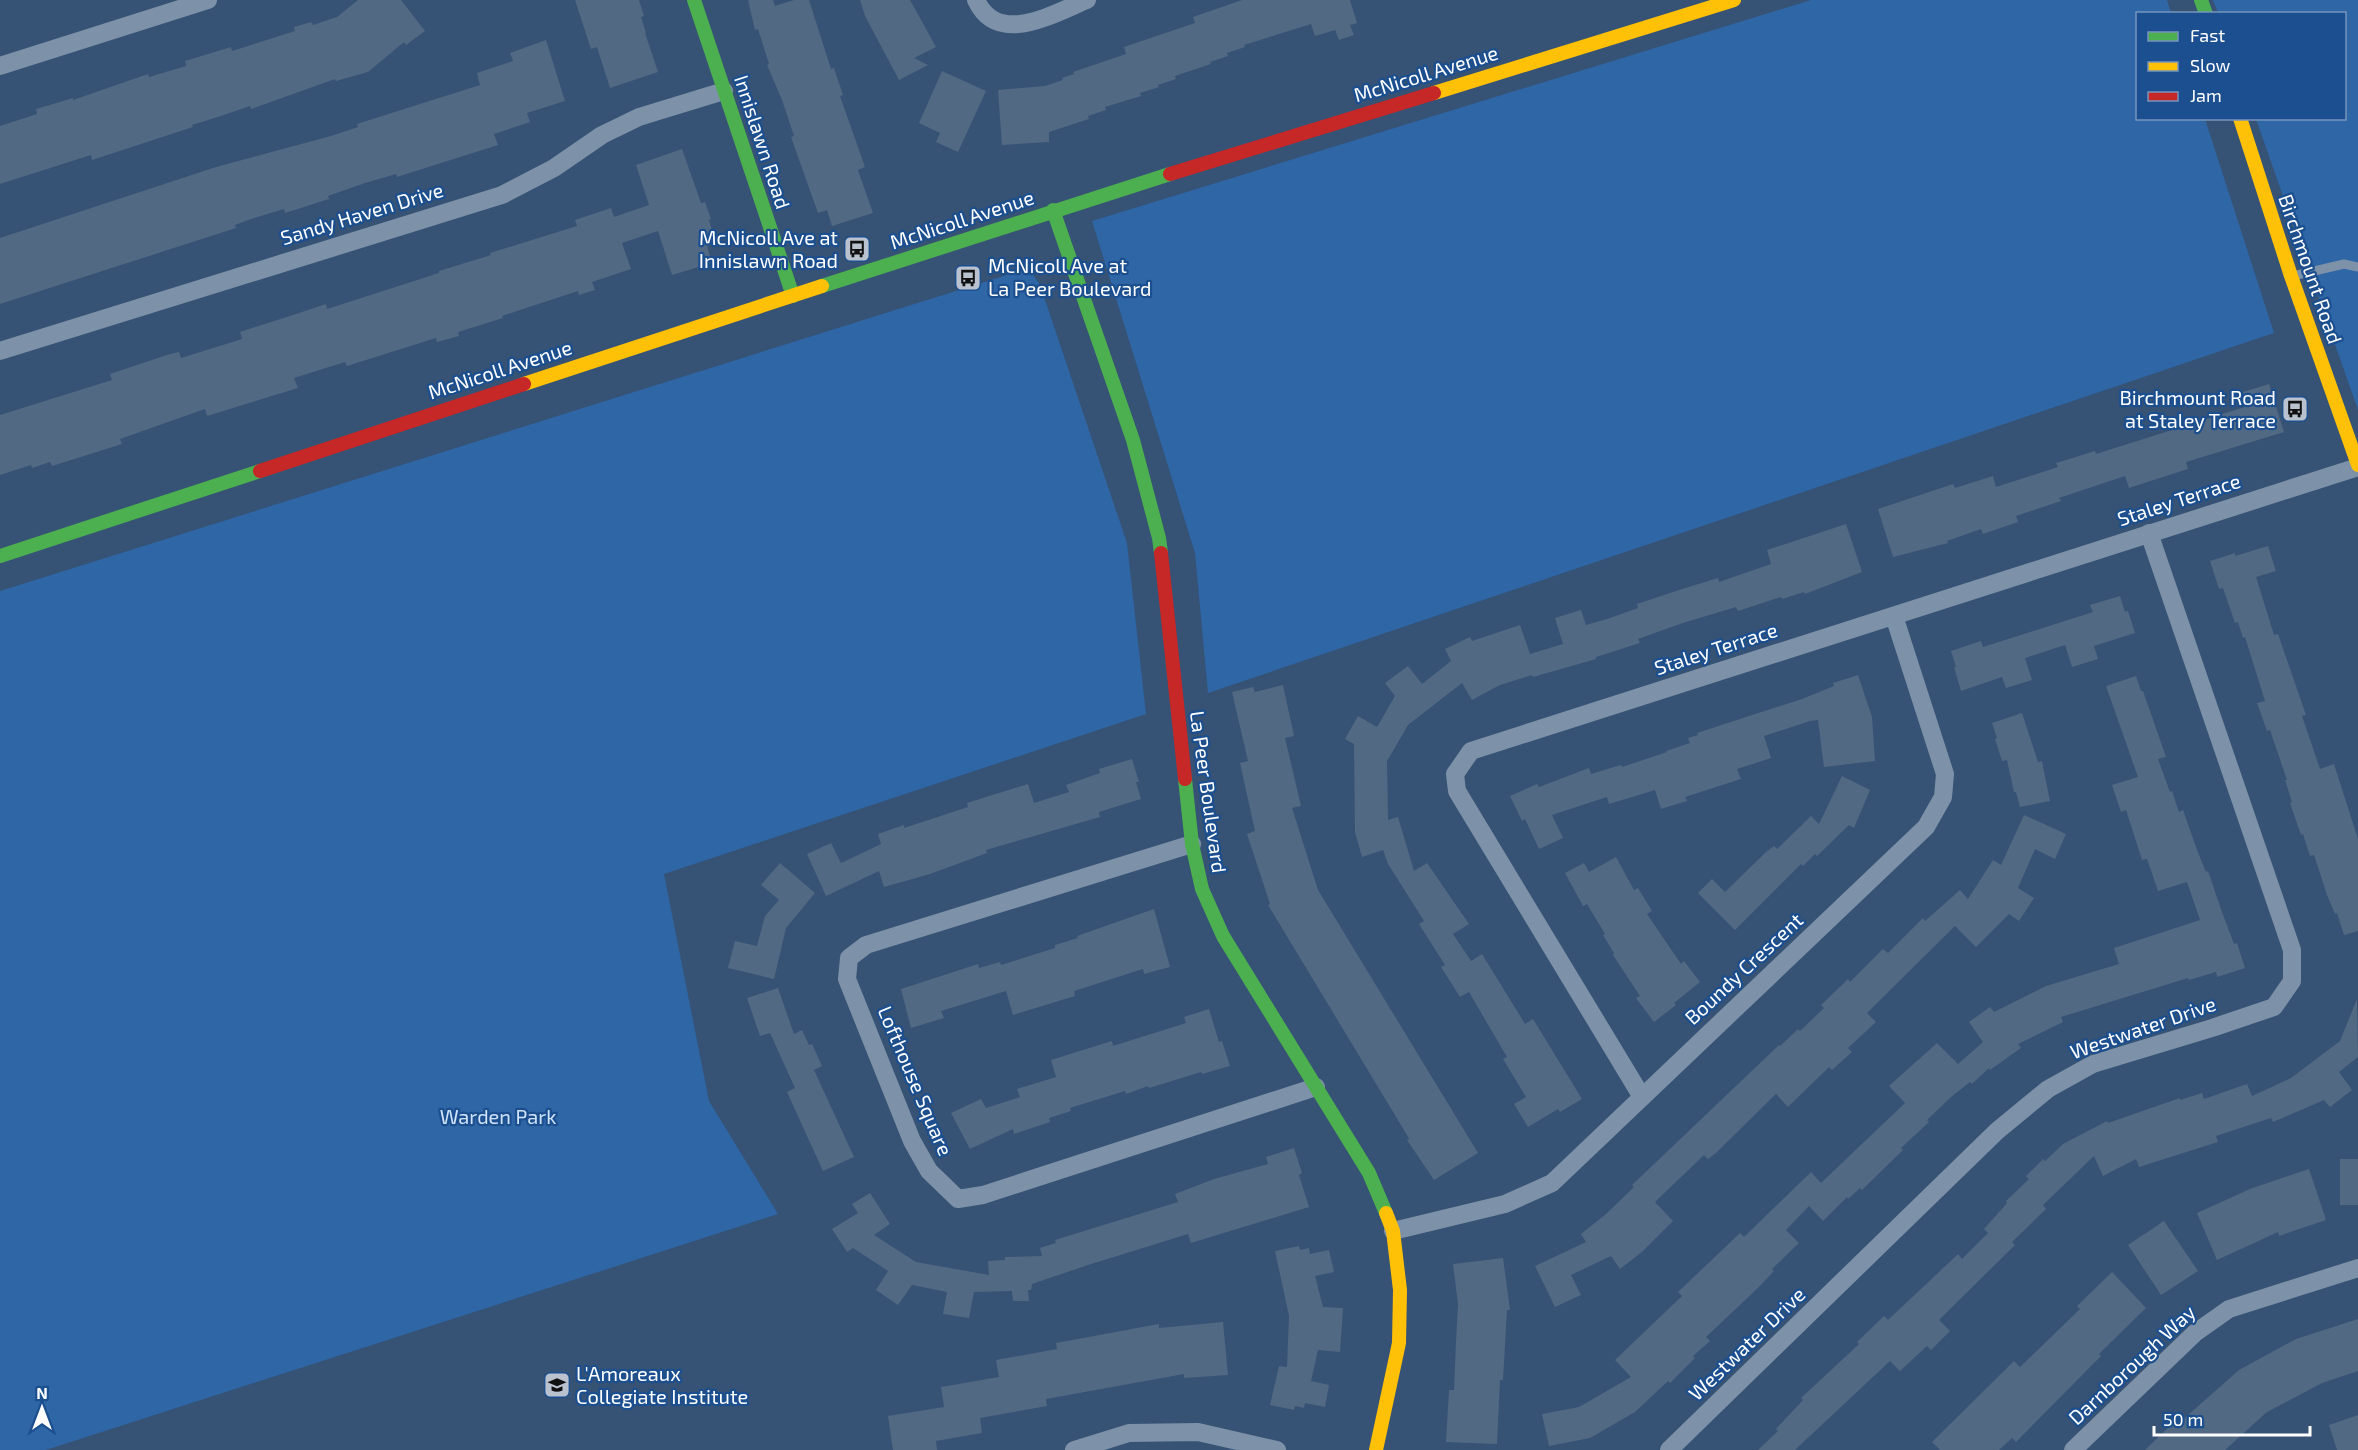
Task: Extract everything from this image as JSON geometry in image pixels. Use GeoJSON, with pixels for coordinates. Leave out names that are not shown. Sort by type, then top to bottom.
{"type":"FeatureCollection","features":[{"type":"Feature","properties":{"kind":"main road","name":"Innislawn Road"},"geometry":{"type":"LineString","coordinates":[[694,0],[793,296]]}},
{"type":"Feature","properties":{"kind":"main road","name":"McNicoll Avenue"},"geometry":{"type":"LineString","coordinates":[[0,556],[1053,210],[1734,0]]}},
{"type":"Feature","properties":{"kind":"main road","name":"Birchmount Road"},"geometry":{"type":"LineString","coordinates":[[2241,120],[2291,276],[2358,466]]}},
{"type":"Feature","properties":{"kind":"main road","name":"La Peer Boulevard"},"geometry":{"type":"LineString","coordinates":[[1053,210],[1133,440],[1159,538],[1192,844],[1202,889],[1223,936],[1369,1173],[1393,1231],[1400,1290],[1399,1343],[1376,1450]]}},
{"type":"Feature","properties":{"kind":"street"},"geometry":{"type":"LineString","coordinates":[[0,66],[208,0]]}},
{"type":"Feature","properties":{"kind":"street"},"geometry":{"type":"LineString","coordinates":[[976,0],[984,15],[997,23],[1014,25],[1033,22],[1087,0]]}},
{"type":"Feature","properties":{"kind":"street","name":"Sandy Haven Drive"},"geometry":{"type":"LineString","coordinates":[[0,351],[502,195],[554,168],[602,135],[639,117],[724,91]]}},
{"type":"Feature","properties":{"kind":"street","name":"Staley Terrace"},"geometry":{"type":"LineString","coordinates":[[1642,1096],[1457,791],[1455,774],[1471,751],[2358,466]]}},
{"type":"Feature","properties":{"kind":"street","name":"Westwater Drive"},"geometry":{"type":"LineString","coordinates":[[1670,1450],[1997,1131],[2048,1089],[2093,1064],[2274,1007],[2292,981],[2292,950],[2149,533]]}},
{"type":"Feature","properties":{"kind":"street","name":"Boundy Crescent"},"geometry":{"type":"LineString","coordinates":[[1393,1231],[1505,1204],[1552,1183],[1926,827],[1943,797],[1945,774],[1894,616]]}},
{"type":"Feature","properties":{"kind":"street","name":"Lofthouse Square"},"geometry":{"type":"LineString","coordinates":[[1192,844],[866,945],[849,958],[847,979],[912,1141],[928,1171],[958,1199],[983,1195],[1316,1086]]}},
{"type":"Feature","properties":{"kind":"street","name":"Darnborough Way"},"geometry":{"type":"LineString","coordinates":[[2073,1450],[2194,1333],[2229,1309],[2358,1268]]}},
{"type":"Feature","properties":{"kind":"street"},"geometry":{"type":"LineString","coordinates":[[1074,1450],[1129,1433],[1198,1432],[1277,1450]]}},
{"type":"Feature","properties":{"kind":"lane"},"geometry":{"type":"LineString","coordinates":[[2291,276],[2344,264],[2358,267]]}},
{"type":"Feature","properties":{"kind":"green space"},"geometry":{"type":"Polygon","coordinates":[[[1811,0],[2167,0],[2171,12],[2136,12],[2136,120],[2205,120],[2274,333],[1208,693],[1195,553],[1092,221],[1811,0]]]}},
{"type":"Feature","properties":{"kind":"green space"},"geometry":{"type":"Polygon","coordinates":[[[2213,0],[2358,0],[2358,410],[2256,120],[2346,120],[2346,12],[2218,12],[2213,0]]]}},
{"type":"Feature","properties":{"kind":"green space","name":"Warden Park"},"geometry":{"type":"Polygon","coordinates":[[[1029,268],[1040,285],[1127,543],[1146,714],[664,874],[709,1101],[778,1214],[46,1450],[0,1450],[0,591],[1029,268]]]}},
{"type":"Feature","properties":{"kind":"building"},"geometry":{"type":"Polygon","coordinates":[[[358,0],[401,0],[425,31],[406,45],[404,42],[368,72],[336,81],[335,79],[251,109],[250,106],[92,160],[91,155],[0,184],[0,126],[37,114],[36,109],[73,98],[73,100],[148,74],[149,77],[186,66],[185,61],[231,47],[232,51],[295,31],[294,27],[311,22],[313,25],[337,17],[358,0]]]}},
{"type":"Feature","properties":{"kind":"building"},"geometry":{"type":"Polygon","coordinates":[[[575,0],[639,0],[644,16],[641,17],[645,33],[658,72],[610,88],[597,47],[591,49],[575,0]]]}},
{"type":"Feature","properties":{"kind":"building"},"geometry":{"type":"Polygon","coordinates":[[[748,0],[773,0],[775,6],[794,0],[809,0],[831,69],[834,68],[843,95],[840,96],[865,167],[858,170],[873,213],[832,226],[827,210],[818,213],[791,137],[794,136],[782,100],[767,65],[769,64],[758,29],[755,30],[748,0]]]}},
{"type":"Feature","properties":{"kind":"building"},"geometry":{"type":"Polygon","coordinates":[[[860,0],[910,0],[936,47],[914,58],[928,65],[899,80],[865,16],[860,0]]]}},
{"type":"Feature","properties":{"kind":"building"},"geometry":{"type":"Polygon","coordinates":[[[1242,0],[1350,0],[1357,23],[1350,25],[1354,35],[1339,40],[1335,30],[1315,36],[1311,24],[1244,45],[1245,47],[1227,53],[1228,56],[1210,62],[1211,64],[1175,76],[1176,79],[1140,93],[1141,96],[1105,107],[1106,110],[1088,116],[1089,119],[1049,132],[1049,142],[1002,145],[998,90],[1045,86],[1063,80],[1062,78],[1074,74],[1073,72],[1126,54],[1124,47],[1195,23],[1193,17],[1242,0]]]}},
{"type":"Feature","properties":{"kind":"building"},"geometry":{"type":"Polygon","coordinates":[[[546,40],[565,101],[527,113],[530,122],[494,134],[498,145],[397,177],[396,174],[365,183],[328,196],[329,199],[285,213],[284,209],[251,219],[235,225],[236,228],[0,304],[0,238],[216,167],[331,136],[358,127],[357,124],[480,85],[477,73],[513,61],[510,53],[546,40]]]}},
{"type":"Feature","properties":{"kind":"building"},"geometry":{"type":"Polygon","coordinates":[[[942,71],[986,91],[958,152],[936,142],[940,133],[919,123],[942,71]]]}},
{"type":"Feature","properties":{"kind":"building"},"geometry":{"type":"Polygon","coordinates":[[[682,149],[701,203],[705,202],[711,219],[709,220],[716,244],[707,246],[712,263],[672,275],[658,231],[622,243],[631,269],[592,282],[595,290],[579,295],[578,291],[502,316],[503,318],[458,332],[459,336],[437,342],[436,338],[347,366],[345,362],[294,378],[298,388],[207,416],[205,409],[120,439],[122,444],[52,466],[50,462],[32,468],[31,465],[0,475],[0,415],[112,380],[110,374],[167,355],[179,352],[181,358],[242,339],[240,332],[326,304],[327,309],[439,273],[439,271],[491,255],[490,253],[577,226],[575,220],[611,208],[614,217],[649,205],[636,165],[682,149]]]}},
{"type":"Feature","properties":{"kind":"building"},"geometry":{"type":"Polygon","coordinates":[[[2269,384],[2284,432],[2186,462],[2188,469],[2129,488],[2125,476],[2059,498],[2061,501],[2016,516],[2018,522],[1983,534],[1981,529],[1947,541],[1948,543],[1893,557],[1878,509],[1953,484],[1955,488],[1993,476],[1996,487],[2058,467],[2056,463],[2095,451],[2096,454],[2248,406],[2243,392],[2269,384]]]}},
{"type":"Feature","properties":{"kind":"building"},"geometry":{"type":"Polygon","coordinates":[[[1846,524],[1862,572],[1805,594],[1804,592],[1782,599],[1781,597],[1738,611],[1736,607],[1683,623],[1638,639],[1640,643],[1596,657],[1596,659],[1500,685],[1472,700],[1462,683],[1408,725],[1387,761],[1388,820],[1398,817],[1414,871],[1427,863],[1469,924],[1453,934],[1471,961],[1482,954],[1525,1024],[1533,1019],[1582,1099],[1560,1112],[1558,1109],[1528,1127],[1514,1104],[1526,1097],[1503,1059],[1507,1057],[1469,992],[1460,997],[1441,967],[1445,965],[1419,924],[1424,921],[1388,864],[1383,850],[1362,857],[1355,832],[1354,744],[1345,739],[1358,716],[1377,727],[1395,696],[1385,683],[1408,666],[1422,684],[1451,661],[1445,649],[1470,637],[1472,641],[1520,625],[1530,654],[1563,644],[1555,618],[1581,610],[1586,625],[1607,619],[1638,608],[1637,604],[1718,578],[1719,582],[1771,564],[1767,550],[1846,524]]]}},
{"type":"Feature","properties":{"kind":"building"},"geometry":{"type":"Polygon","coordinates":[[[2268,546],[2276,571],[2256,577],[2274,635],[2278,634],[2306,715],[2302,716],[2320,769],[2334,764],[2358,839],[2358,931],[2344,935],[2337,913],[2335,914],[2327,895],[2314,855],[2310,856],[2290,803],[2292,802],[2285,780],[2287,780],[2270,730],[2267,731],[2257,703],[2265,701],[2245,637],[2243,638],[2238,622],[2235,623],[2223,588],[2219,589],[2210,561],[2268,546]]]}},
{"type":"Feature","properties":{"kind":"building"},"geometry":{"type":"Polygon","coordinates":[[[2120,596],[2135,633],[2094,646],[2098,659],[2072,667],[2065,645],[2025,658],[2032,680],[2006,688],[2002,677],[1961,691],[1951,651],[1981,641],[1983,647],[2093,612],[2090,605],[2120,596]]]}},
{"type":"Feature","properties":{"kind":"building"},"geometry":{"type":"Polygon","coordinates":[[[1858,675],[1872,717],[1875,761],[1824,767],[1818,720],[1810,721],[1764,736],[1771,758],[1737,769],[1741,779],[1685,797],[1687,801],[1661,809],[1655,790],[1609,804],[1607,797],[1552,815],[1563,838],[1539,849],[1525,819],[1522,821],[1510,796],[1537,784],[1539,787],[1589,768],[1591,774],[1621,765],[1622,767],[1667,752],[1690,743],[1688,738],[1698,735],[1697,733],[1802,699],[1834,686],[1833,683],[1858,675]]]}},
{"type":"Feature","properties":{"kind":"building"},"geometry":{"type":"Polygon","coordinates":[[[2136,676],[2166,757],[2158,759],[2170,792],[2172,791],[2179,812],[2183,810],[2245,968],[2217,977],[2216,972],[2189,980],[2188,978],[2061,1017],[2063,1022],[2018,1044],[2021,1048],[1990,1070],[1989,1068],[1972,1084],[1970,1082],[1951,1097],[1901,1148],[1903,1150],[1862,1190],[1860,1188],[1848,1199],[1847,1197],[1823,1221],[1809,1206],[1786,1230],[1799,1243],[1772,1269],[1774,1271],[1759,1287],[1706,1337],[1710,1341],[1693,1356],[1695,1358],[1670,1383],[1668,1381],[1635,1412],[1590,1438],[1549,1446],[1542,1414],[1579,1407],[1631,1377],[1615,1360],[1682,1296],[1678,1292],[1740,1233],[1744,1237],[1811,1172],[1821,1183],[1905,1103],[1889,1086],[1937,1043],[1958,1064],[1983,1042],[1969,1022],[1990,1007],[1994,1012],[2046,986],[2119,964],[2114,948],[2200,920],[2187,882],[2158,891],[2147,859],[2142,860],[2126,810],[2121,812],[2112,785],[2138,777],[2106,686],[2136,676]]]}},
{"type":"Feature","properties":{"kind":"building"},"geometry":{"type":"Polygon","coordinates":[[[1283,685],[1294,736],[1285,738],[1301,806],[1292,808],[1318,890],[1478,1153],[1434,1180],[1407,1140],[1409,1139],[1407,1135],[1268,905],[1270,904],[1247,834],[1255,831],[1240,763],[1248,761],[1232,692],[1253,687],[1255,692],[1283,685]]]}},
{"type":"Feature","properties":{"kind":"building"},"geometry":{"type":"Polygon","coordinates":[[[2022,713],[2038,762],[2042,761],[2050,801],[2020,807],[2007,760],[2002,761],[1992,723],[2022,713]]]}},
{"type":"Feature","properties":{"kind":"building"},"geometry":{"type":"Polygon","coordinates":[[[1132,759],[1141,799],[1099,812],[1100,817],[986,850],[987,853],[930,874],[884,887],[879,871],[826,896],[807,854],[831,843],[841,863],[881,844],[878,834],[968,807],[967,803],[1028,784],[1034,803],[1069,792],[1066,785],[1100,773],[1099,769],[1132,759]]]}},
{"type":"Feature","properties":{"kind":"building"},"geometry":{"type":"Polygon","coordinates":[[[1842,776],[1870,790],[1854,828],[1849,825],[1817,856],[1815,854],[1803,866],[1801,864],[1735,930],[1698,893],[1712,879],[1725,892],[1766,852],[1774,846],[1777,849],[1811,816],[1819,824],[1842,776]]]}},
{"type":"Feature","properties":{"kind":"building"},"geometry":{"type":"Polygon","coordinates":[[[2024,815],[2066,834],[2055,859],[2035,849],[2018,888],[2034,898],[2019,921],[2009,914],[1976,947],[1955,926],[1867,1013],[1876,1022],[1848,1048],[1852,1052],[1832,1070],[1829,1067],[1788,1107],[1776,1094],[1716,1153],[1708,1159],[1704,1155],[1655,1202],[1673,1221],[1642,1252],[1620,1269],[1611,1256],[1571,1275],[1581,1295],[1555,1307],[1535,1266],[1586,1242],[1581,1234],[1606,1214],[1634,1187],[1632,1185],[1779,1045],[1798,1029],[1800,1031],[1824,1008],[1821,1005],[1848,979],[1850,982],[1883,949],[1888,953],[1923,918],[1925,921],[1960,890],[1968,899],[1993,860],[2001,865],[2024,815]]]}},
{"type":"Feature","properties":{"kind":"building"},"geometry":{"type":"Polygon","coordinates":[[[1616,857],[1634,890],[1638,888],[1652,911],[1647,914],[1681,964],[1684,961],[1700,982],[1654,1022],[1636,998],[1640,996],[1613,955],[1603,935],[1605,934],[1587,904],[1583,906],[1565,873],[1584,863],[1589,872],[1616,857]]]}},
{"type":"Feature","properties":{"kind":"building"},"geometry":{"type":"Polygon","coordinates":[[[780,863],[815,893],[786,928],[774,979],[728,968],[735,941],[757,946],[765,916],[779,900],[761,885],[780,863]]]}},
{"type":"Feature","properties":{"kind":"building"},"geometry":{"type":"Polygon","coordinates":[[[1154,909],[1170,967],[1144,974],[1143,969],[1074,991],[1075,996],[1013,1015],[1006,991],[941,1011],[944,1018],[911,1028],[901,989],[978,964],[979,968],[1000,962],[1001,965],[1055,948],[1055,945],[1078,938],[1077,936],[1154,909]]]}},
{"type":"Feature","properties":{"kind":"building"},"geometry":{"type":"Polygon","coordinates":[[[778,988],[794,1034],[802,1030],[809,1045],[812,1044],[822,1066],[814,1070],[854,1157],[823,1171],[787,1092],[795,1088],[770,1033],[760,1036],[747,998],[778,988]]]}},
{"type":"Feature","properties":{"kind":"building"},"geometry":{"type":"Polygon","coordinates":[[[2357,999],[2358,1057],[2339,1072],[2352,1090],[2330,1107],[2324,1100],[2273,1122],[2271,1118],[2216,1136],[2218,1142],[2139,1167],[2136,1159],[2103,1176],[2094,1156],[2043,1205],[2046,1209],[2012,1242],[2015,1245],[1939,1320],[1950,1331],[1931,1350],[1927,1346],[1900,1371],[1890,1361],[1795,1450],[1758,1450],[1778,1431],[1776,1429],[1803,1400],[1801,1398],[1859,1344],[1857,1342],[1884,1316],[1888,1320],[1958,1254],[1962,1259],[1988,1233],[1984,1229],[2007,1203],[2006,1201],[2029,1179],[2026,1176],[2043,1159],[2045,1161],[2063,1144],[2107,1121],[2108,1123],[2180,1098],[2180,1100],[2202,1093],[2204,1099],[2247,1084],[2252,1096],[2291,1078],[2340,1041],[2357,999]]]}},
{"type":"Feature","properties":{"kind":"building"},"geometry":{"type":"Polygon","coordinates":[[[1209,1009],[1219,1042],[1222,1041],[1230,1066],[1202,1074],[1201,1072],[1149,1088],[1148,1086],[1126,1094],[1125,1091],[1070,1108],[1071,1111],[1049,1118],[1050,1122],[1014,1134],[1013,1129],[970,1149],[951,1113],[981,1099],[986,1108],[1020,1097],[1017,1089],[1056,1077],[1051,1060],[1112,1041],[1113,1046],[1186,1023],[1184,1017],[1209,1009]]]}},
{"type":"Feature","properties":{"kind":"building"},"geometry":{"type":"Polygon","coordinates":[[[1294,1148],[1302,1173],[1299,1175],[1309,1207],[1191,1243],[1188,1234],[1088,1265],[1032,1284],[1031,1290],[1028,1290],[1029,1301],[1013,1301],[1012,1291],[974,1292],[969,1318],[943,1314],[947,1292],[912,1285],[898,1305],[876,1290],[888,1271],[853,1248],[847,1252],[832,1229],[858,1213],[852,1204],[870,1193],[890,1224],[874,1235],[916,1262],[989,1275],[988,1261],[1005,1260],[1005,1257],[1042,1256],[1040,1248],[1056,1243],[1055,1240],[1178,1202],[1175,1194],[1214,1179],[1268,1164],[1266,1157],[1294,1148]]]}},
{"type":"Feature","properties":{"kind":"building"},"geometry":{"type":"Polygon","coordinates":[[[2340,1159],[2358,1159],[2358,1205],[2340,1205],[2340,1159]]]}},
{"type":"Feature","properties":{"kind":"building"},"geometry":{"type":"Polygon","coordinates":[[[2309,1169],[2326,1220],[2279,1236],[2278,1232],[2217,1260],[2197,1213],[2250,1189],[2309,1169]]]}},
{"type":"Feature","properties":{"kind":"building"},"geometry":{"type":"Polygon","coordinates":[[[2164,1221],[2198,1271],[2161,1295],[2128,1245],[2164,1221]]]}},
{"type":"Feature","properties":{"kind":"building"},"geometry":{"type":"Polygon","coordinates":[[[1299,1246],[1300,1250],[1309,1248],[1310,1254],[1329,1250],[1334,1272],[1315,1276],[1323,1307],[1343,1308],[1340,1352],[1318,1350],[1311,1381],[1329,1385],[1325,1407],[1305,1403],[1304,1408],[1295,1406],[1294,1410],[1270,1405],[1279,1366],[1287,1367],[1289,1316],[1275,1251],[1299,1246]]]}},
{"type":"Feature","properties":{"kind":"building"},"geometry":{"type":"Polygon","coordinates":[[[1503,1258],[1510,1310],[1507,1310],[1503,1380],[1500,1380],[1497,1444],[1446,1442],[1449,1390],[1454,1390],[1458,1304],[1453,1264],[1503,1258]]]}},
{"type":"Feature","properties":{"kind":"building"},"geometry":{"type":"Polygon","coordinates":[[[2112,1272],[2146,1308],[2016,1442],[2012,1438],[1999,1450],[1940,1450],[1932,1442],[2014,1361],[2020,1367],[2080,1309],[2077,1306],[2112,1272]]]}},
{"type":"Feature","properties":{"kind":"building"},"geometry":{"type":"Polygon","coordinates":[[[2358,1319],[2358,1371],[2322,1383],[2267,1412],[2225,1450],[2145,1450],[2176,1420],[2179,1423],[2239,1370],[2296,1339],[2358,1319]]]}},
{"type":"Feature","properties":{"kind":"building"},"geometry":{"type":"Polygon","coordinates":[[[1223,1322],[1228,1375],[1184,1378],[1184,1374],[1046,1399],[1047,1406],[980,1418],[982,1433],[936,1441],[937,1450],[893,1450],[888,1416],[944,1407],[941,1387],[999,1377],[996,1360],[1057,1349],[1056,1343],[1159,1324],[1159,1328],[1223,1322]]]}},
{"type":"Feature","properties":{"kind":"building"},"geometry":{"type":"Polygon","coordinates":[[[2358,1415],[2358,1450],[2337,1450],[2329,1425],[2358,1415]]]}},
{"type":"Feature","properties":{"kind":"traffic: fast"},"geometry":{"type":"LineString","coordinates":[[694,0],[793,296]]}},
{"type":"Feature","properties":{"kind":"traffic: fast"},"geometry":{"type":"LineString","coordinates":[[2201,0],[2205,12]]}},
{"type":"Feature","properties":{"kind":"traffic: fast"},"geometry":{"type":"LineString","coordinates":[[822,286],[1170,174]]}},
{"type":"Feature","properties":{"kind":"traffic: fast"},"geometry":{"type":"LineString","coordinates":[[1053,210],[1133,440],[1161,553]]}},
{"type":"Feature","properties":{"kind":"traffic: fast"},"geometry":{"type":"LineString","coordinates":[[0,556],[260,471]]}},
{"type":"Feature","properties":{"kind":"traffic: fast"},"geometry":{"type":"LineString","coordinates":[[1185,779],[1192,844],[1202,889],[1223,936],[1369,1173],[1386,1213]]}},
{"type":"Feature","properties":{"kind":"traffic: slow"},"geometry":{"type":"LineString","coordinates":[[1434,93],[1734,0]]}},
{"type":"Feature","properties":{"kind":"traffic: slow"},"geometry":{"type":"LineString","coordinates":[[2241,120],[2291,276],[2358,465]]}},
{"type":"Feature","properties":{"kind":"traffic: slow"},"geometry":{"type":"LineString","coordinates":[[524,384],[822,286]]}},
{"type":"Feature","properties":{"kind":"traffic: slow"},"geometry":{"type":"LineString","coordinates":[[1376,1450],[1399,1343],[1400,1290],[1393,1231],[1386,1213]]}},
{"type":"Feature","properties":{"kind":"traffic: jam"},"geometry":{"type":"LineString","coordinates":[[1170,174],[1434,93]]}},
{"type":"Feature","properties":{"kind":"traffic: jam"},"geometry":{"type":"LineString","coordinates":[[260,471],[524,384]]}},
{"type":"Feature","properties":{"kind":"traffic: jam"},"geometry":{"type":"LineString","coordinates":[[1161,553],[1185,779]]}},
{"type":"Feature","properties":{"kind":"place","name":"McNicoll Ave at Innislawn Road"},"geometry":{"type":"Point","coordinates":[857,249]}},
{"type":"Feature","properties":{"kind":"place","name":"McNicoll Ave at La Peer Boulevard"},"geometry":{"type":"Point","coordinates":[968,278]}},
{"type":"Feature","properties":{"kind":"place","name":"Birchmount Road at Staley Terrace"},"geometry":{"type":"Point","coordinates":[2295,409]}},
{"type":"Feature","properties":{"kind":"place","name":"L'Amoreaux Collegiate Institute"},"geometry":{"type":"Point","coordinates":[557,1385]}}]}
